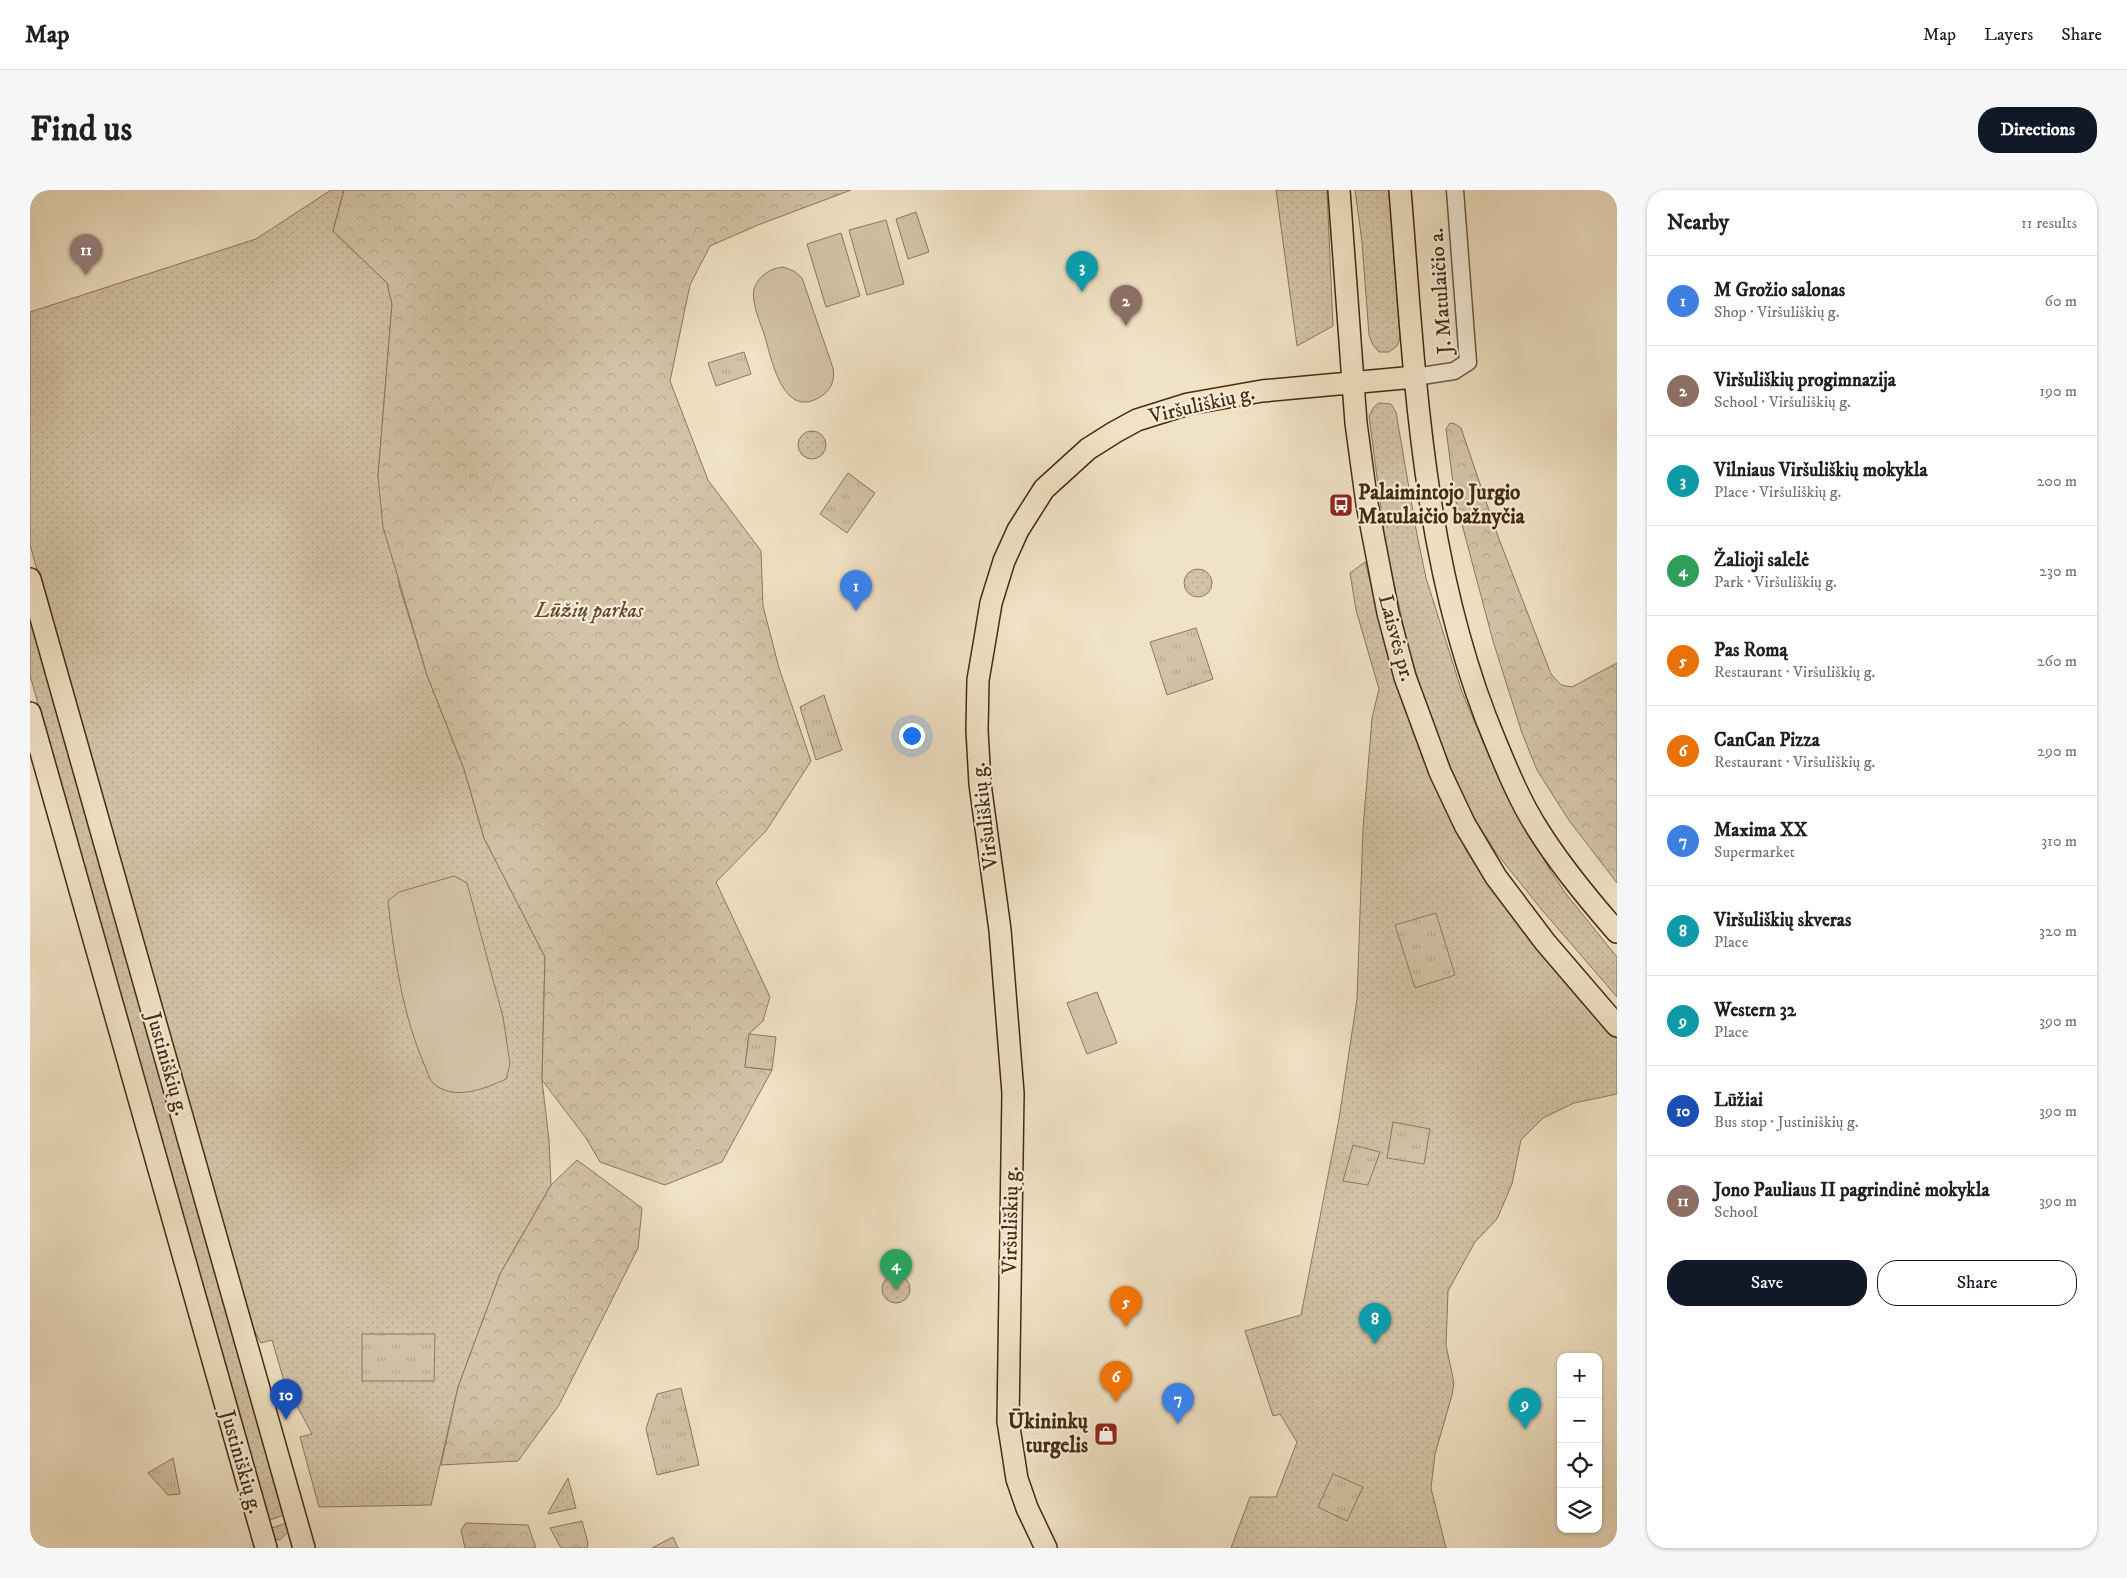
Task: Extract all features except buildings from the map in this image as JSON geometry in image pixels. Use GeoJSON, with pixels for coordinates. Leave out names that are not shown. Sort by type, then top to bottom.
{"type":"FeatureCollection","features":[{"type":"Feature","properties":{"kind":"main road","name":"Laisvės pr."},"geometry":{"type":"LineString","coordinates":[[1339,190],[1356,423],[1367,504],[1388,613],[1406,677],[1440,772],[1465,825],[1496,877],[1545,942],[1617,1026]]}},
{"type":"Feature","properties":{"kind":"main road"},"geometry":{"type":"LineString","coordinates":[[1400,190],[1418,414],[1434,527],[1462,651],[1482,709],[1515,788],[1536,828],[1563,867],[1617,932]]}},
{"type":"Feature","properties":{"kind":"main road","name":"Viršuliškių g."},"geometry":{"type":"LineString","coordinates":[[1046,1548],[1027,1508],[1017,1480],[1008,1421],[1013,1093],[1000,930],[980,784],[977,730],[978,680],[991,603],[1004,561],[1018,530],[1044,489],[1088,449],[1115,432],[1156,413],[1188,404],[1262,391],[1415,377]]}},
{"type":"Feature","properties":{"kind":"main road","name":"Justiniškių g."},"geometry":{"type":"LineString","coordinates":[[30,579],[304,1548]]}},
{"type":"Feature","properties":{"kind":"main road","name":"Justiniškių g."},"geometry":{"type":"LineString","coordinates":[[30,712],[266,1548]]}},
{"type":"Feature","properties":{"kind":"street","name":"J. Matulaičio a."},"geometry":{"type":"LineString","coordinates":[[1415,377],[1454,371],[1468,362],[1455,190]]}},
{"type":"Feature","properties":{"kind":"green space"},"geometry":{"type":"Polygon","coordinates":[[[331,190],[344,190],[333,231],[387,283],[392,304],[378,476],[400,588],[427,675],[464,769],[484,838],[545,957],[542,1080],[549,1140],[551,1185],[500,1274],[458,1387],[431,1505],[319,1507],[300,1437],[312,1434],[284,1381],[272,1340],[261,1343],[248,1319],[30,545],[30,312],[256,239],[331,190]]]}},
{"type":"Feature","properties":{"kind":"green space","name":"Lūžių parkas"},"geometry":{"type":"Polygon","coordinates":[[[344,190],[851,190],[758,225],[710,246],[690,285],[670,381],[708,480],[761,551],[763,606],[779,668],[811,761],[766,831],[716,882],[770,997],[763,1021],[749,1034],[745,1067],[772,1070],[722,1162],[665,1185],[600,1162],[586,1138],[542,1080],[545,957],[484,838],[464,769],[427,675],[383,527],[378,476],[392,304],[387,283],[333,231],[344,190]]]}},
{"type":"Feature","properties":{"kind":"green space"},"geometry":{"type":"Polygon","coordinates":[[[1276,190],[1327,190],[1333,326],[1297,346],[1276,190]]]}},
{"type":"Feature","properties":{"kind":"green space"},"geometry":{"type":"Polygon","coordinates":[[[1355,190],[1389,190],[1400,338],[1397,346],[1389,352],[1379,352],[1373,345],[1369,335],[1362,242],[1355,190]]]}},
{"type":"Feature","properties":{"kind":"green space"},"geometry":{"type":"Polygon","coordinates":[[[916,212],[929,252],[908,259],[896,219],[916,212]]]}},
{"type":"Feature","properties":{"kind":"green space"},"geometry":{"type":"Polygon","coordinates":[[[886,220],[904,284],[867,295],[849,230],[886,220]]]}},
{"type":"Feature","properties":{"kind":"green space"},"geometry":{"type":"Polygon","coordinates":[[[841,233],[860,296],[826,307],[807,244],[841,233]]]}},
{"type":"Feature","properties":{"kind":"green space"},"geometry":{"type":"Polygon","coordinates":[[[783,267],[794,271],[802,278],[833,368],[834,376],[829,390],[810,402],[798,401],[789,395],[782,386],[755,307],[753,295],[756,284],[770,271],[783,267]]]}},
{"type":"Feature","properties":{"kind":"green space"},"geometry":{"type":"Polygon","coordinates":[[[744,352],[751,374],[716,386],[708,363],[744,352]]]}},
{"type":"Feature","properties":{"kind":"green space"},"geometry":{"type":"Polygon","coordinates":[[[1379,403],[1391,404],[1396,412],[1426,578],[1462,692],[1497,775],[1550,870],[1566,894],[1617,957],[1617,997],[1542,910],[1497,854],[1469,810],[1445,754],[1424,699],[1407,642],[1386,547],[1369,416],[1374,407],[1379,403]]]}},
{"type":"Feature","properties":{"kind":"green space"},"geometry":{"type":"Polygon","coordinates":[[[1450,423],[1461,428],[1496,531],[1551,674],[1561,685],[1572,687],[1617,663],[1617,883],[1568,819],[1537,770],[1522,733],[1493,641],[1455,498],[1446,429],[1450,423]]]}},
{"type":"Feature","properties":{"kind":"green space"},"geometry":{"type":"Polygon","coordinates":[[[812,431],[822,435],[826,445],[822,455],[812,459],[802,455],[798,445],[802,435],[812,431]]]}},
{"type":"Feature","properties":{"kind":"green space"},"geometry":{"type":"Polygon","coordinates":[[[848,473],[875,493],[847,533],[820,514],[848,473]]]}},
{"type":"Feature","properties":{"kind":"green space"},"geometry":{"type":"Polygon","coordinates":[[[1365,562],[1404,707],[1422,756],[1467,852],[1487,882],[1587,1005],[1617,1037],[1617,1094],[1574,1103],[1543,1118],[1521,1140],[1512,1184],[1497,1219],[1475,1242],[1448,1291],[1446,1345],[1454,1383],[1435,1454],[1431,1488],[1446,1548],[1231,1548],[1250,1497],[1276,1497],[1297,1442],[1280,1414],[1273,1416],[1245,1331],[1301,1315],[1339,1119],[1357,999],[1363,829],[1372,718],[1379,689],[1356,610],[1350,573],[1365,562]]]}},
{"type":"Feature","properties":{"kind":"green space"},"geometry":{"type":"Polygon","coordinates":[[[1198,569],[1208,573],[1212,583],[1208,593],[1198,597],[1188,593],[1184,583],[1188,573],[1198,569]]]}},
{"type":"Feature","properties":{"kind":"green space"},"geometry":{"type":"Polygon","coordinates":[[[30,615],[284,1515],[267,1521],[30,675],[30,615]]]}},
{"type":"Feature","properties":{"kind":"green space"},"geometry":{"type":"Polygon","coordinates":[[[1196,628],[1213,679],[1167,695],[1150,642],[1196,628]]]}},
{"type":"Feature","properties":{"kind":"green space"},"geometry":{"type":"Polygon","coordinates":[[[824,695],[842,750],[816,760],[800,707],[824,695]]]}},
{"type":"Feature","properties":{"kind":"green space"},"geometry":{"type":"Polygon","coordinates":[[[454,876],[467,883],[503,1017],[510,1064],[506,1079],[470,1092],[460,1093],[442,1089],[432,1082],[416,1044],[400,984],[388,901],[399,892],[454,876]]]}},
{"type":"Feature","properties":{"kind":"green space"},"geometry":{"type":"Polygon","coordinates":[[[1436,913],[1455,975],[1415,988],[1395,925],[1436,913]]]}},
{"type":"Feature","properties":{"kind":"green space"},"geometry":{"type":"Polygon","coordinates":[[[1097,992],[1117,1043],[1087,1054],[1067,1003],[1097,992]]]}},
{"type":"Feature","properties":{"kind":"green space"},"geometry":{"type":"Polygon","coordinates":[[[749,1034],[776,1037],[772,1070],[745,1067],[749,1034]]]}},
{"type":"Feature","properties":{"kind":"green space"},"geometry":{"type":"Polygon","coordinates":[[[1393,1122],[1430,1129],[1424,1164],[1387,1158],[1393,1122]]]}},
{"type":"Feature","properties":{"kind":"green space"},"geometry":{"type":"Polygon","coordinates":[[[1353,1145],[1380,1152],[1368,1185],[1343,1181],[1353,1145]]]}},
{"type":"Feature","properties":{"kind":"green space"},"geometry":{"type":"Polygon","coordinates":[[[577,1160],[642,1208],[638,1248],[559,1405],[518,1461],[441,1465],[458,1387],[500,1274],[551,1185],[577,1160]]]}},
{"type":"Feature","properties":{"kind":"green space"},"geometry":{"type":"Polygon","coordinates":[[[896,1275],[906,1279],[910,1289],[906,1299],[896,1303],[886,1299],[882,1289],[886,1279],[896,1275]]]}},
{"type":"Feature","properties":{"kind":"green space"},"geometry":{"type":"Polygon","coordinates":[[[362,1334],[435,1334],[434,1381],[362,1381],[362,1334]]]}},
{"type":"Feature","properties":{"kind":"green space"},"geometry":{"type":"Polygon","coordinates":[[[681,1388],[699,1465],[657,1475],[646,1429],[657,1394],[681,1388]]]}},
{"type":"Feature","properties":{"kind":"green space"},"geometry":{"type":"Polygon","coordinates":[[[173,1458],[180,1494],[168,1495],[148,1473],[173,1458]]]}},
{"type":"Feature","properties":{"kind":"green space"},"geometry":{"type":"Polygon","coordinates":[[[1333,1474],[1363,1487],[1347,1521],[1318,1507],[1333,1474]]]}},
{"type":"Feature","properties":{"kind":"green space"},"geometry":{"type":"Polygon","coordinates":[[[568,1478],[576,1508],[548,1514],[549,1511],[568,1478]]]}},
{"type":"Feature","properties":{"kind":"green space"},"geometry":{"type":"Polygon","coordinates":[[[582,1521],[588,1543],[587,1548],[561,1548],[550,1528],[582,1521]]]}},
{"type":"Feature","properties":{"kind":"green space"},"geometry":{"type":"Polygon","coordinates":[[[286,1523],[288,1532],[280,1540],[274,1539],[269,1529],[286,1523]]]}},
{"type":"Feature","properties":{"kind":"green space"},"geometry":{"type":"Polygon","coordinates":[[[466,1523],[528,1525],[536,1548],[465,1548],[461,1530],[466,1523]]]}},
{"type":"Feature","properties":{"kind":"green space"},"geometry":{"type":"Polygon","coordinates":[[[673,1537],[678,1548],[652,1548],[673,1537]]]}},
{"type":"Feature","properties":{"kind":"place","name":"Jono Pauliaus II pagrindinė mokykla"},"geometry":{"type":"Point","coordinates":[86,275]}},
{"type":"Feature","properties":{"kind":"place","name":"Vilniaus Viršuliškių mokykla"},"geometry":{"type":"Point","coordinates":[1082,292]}},
{"type":"Feature","properties":{"kind":"place","name":"Viršuliškių progimnazija"},"geometry":{"type":"Point","coordinates":[1126,326]}},
{"type":"Feature","properties":{"kind":"place","name":"Palaimintojo Jurgio Matulaičio bažnyčia"},"geometry":{"type":"Point","coordinates":[1341,505]}},
{"type":"Feature","properties":{"kind":"place","name":"M Grožio salonas"},"geometry":{"type":"Point","coordinates":[856,611]}},
{"type":"Feature","properties":{"kind":"place","name":"Žalioji salelė"},"geometry":{"type":"Point","coordinates":[896,1290]}},
{"type":"Feature","properties":{"kind":"place","name":"Pas Romą"},"geometry":{"type":"Point","coordinates":[1126,1327]}},
{"type":"Feature","properties":{"kind":"place","name":"Viršuliškių skveras"},"geometry":{"type":"Point","coordinates":[1375,1344]}},
{"type":"Feature","properties":{"kind":"place","name":"CanCan Pizza"},"geometry":{"type":"Point","coordinates":[1116,1402]}},
{"type":"Feature","properties":{"kind":"place","name":"Lūžiai"},"geometry":{"type":"Point","coordinates":[286,1420]}},
{"type":"Feature","properties":{"kind":"place","name":"Maxima XX"},"geometry":{"type":"Point","coordinates":[1178,1424]}},
{"type":"Feature","properties":{"kind":"place","name":"Western 32"},"geometry":{"type":"Point","coordinates":[1525,1429]}},
{"type":"Feature","properties":{"kind":"place","name":"Ūkininkų turgelis"},"geometry":{"type":"Point","coordinates":[1106,1434]}}]}
